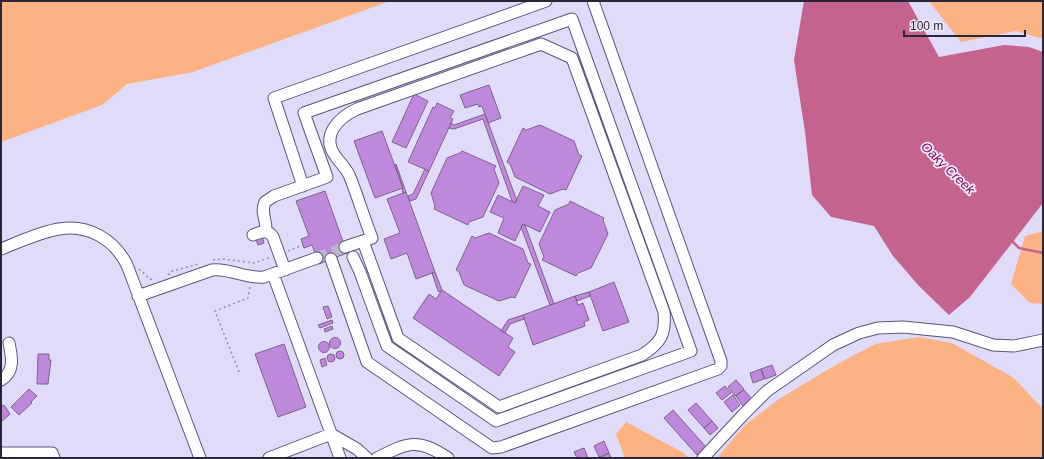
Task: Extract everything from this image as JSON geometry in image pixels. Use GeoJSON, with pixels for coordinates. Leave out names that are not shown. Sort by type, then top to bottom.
{"type":"FeatureCollection","features":[{"type":"Feature","properties":{"kind":"street"},"geometry":{"type":"LineString","coordinates":[[303,186],[274,98],[546,1]]}},
{"type":"Feature","properties":{"kind":"street"},"geometry":{"type":"LineString","coordinates":[[330,259],[367,362],[492,448],[501,447],[718,369],[721,366],[721,361],[593,1]]}},
{"type":"Feature","properties":{"kind":"street"},"geometry":{"type":"LineString","coordinates":[[266,231],[267,226],[263,211],[265,202],[274,196],[327,177],[304,113],[572,19],[691,351],[496,421],[387,346],[353,257]]}},
{"type":"Feature","properties":{"kind":"street"},"geometry":{"type":"LineString","coordinates":[[345,247],[363,241],[372,238],[349,175],[336,157],[331,145],[332,130],[341,118],[357,109],[541,44],[572,58],[664,312],[664,330],[656,346],[642,355],[499,407],[398,338],[363,241]]}},
{"type":"Feature","properties":{"kind":"street"},"geometry":{"type":"LineString","coordinates":[[1,249],[57,229],[74,228],[89,231],[104,238],[119,252],[126,265],[200,458]]}},
{"type":"Feature","properties":{"kind":"street"},"geometry":{"type":"LineString","coordinates":[[253,235],[266,231]]}},
{"type":"Feature","properties":{"kind":"street"},"geometry":{"type":"LineString","coordinates":[[266,231],[273,237],[285,270]]}},
{"type":"Feature","properties":{"kind":"street"},"geometry":{"type":"LineString","coordinates":[[138,296],[212,270],[225,270],[252,277],[264,277],[317,258]]}},
{"type":"Feature","properties":{"kind":"street"},"geometry":{"type":"LineString","coordinates":[[273,274],[340,458]]}},
{"type":"Feature","properties":{"kind":"street"},"geometry":{"type":"LineString","coordinates":[[703,458],[766,392],[834,345],[859,333],[878,328],[903,326],[953,332],[993,345],[1014,346],[1043,340]]}},
{"type":"Feature","properties":{"kind":"street"},"geometry":{"type":"LineString","coordinates":[[1,380],[5,378],[11,370],[12,357],[9,343]]}},
{"type":"Feature","properties":{"kind":"street"},"geometry":{"type":"LineString","coordinates":[[269,458],[331,434]]}},
{"type":"Feature","properties":{"kind":"street"},"geometry":{"type":"LineString","coordinates":[[331,434],[357,449],[368,458]]}},
{"type":"Feature","properties":{"kind":"street"},"geometry":{"type":"LineString","coordinates":[[377,458],[408,445],[422,444],[434,448],[448,458]]}},
{"type":"Feature","properties":{"kind":"street"},"geometry":{"type":"LineString","coordinates":[[1,454],[52,453],[54,458]]}},
{"type":"Feature","properties":{"kind":"path"},"geometry":{"type":"LineString","coordinates":[[207,261],[223,259],[254,263],[303,245]]}},
{"type":"Feature","properties":{"kind":"path"},"geometry":{"type":"LineString","coordinates":[[164,277],[168,276],[172,271],[200,263]]}},
{"type":"Feature","properties":{"kind":"path"},"geometry":{"type":"LineString","coordinates":[[138,268],[150,279],[159,279]]}},
{"type":"Feature","properties":{"kind":"path"},"geometry":{"type":"LineString","coordinates":[[239,372],[215,311],[248,298],[252,277]]}},
{"type":"Feature","properties":{"kind":"shaded area"},"geometry":{"type":"Polygon","coordinates":[[[1,1],[390,1],[193,72],[127,84],[102,105],[1,142],[1,1]]]}},
{"type":"Feature","properties":{"kind":"shaded area"},"geometry":{"type":"Polygon","coordinates":[[[929,1],[1043,1],[1043,39],[1016,31],[961,42],[929,1]]]}},
{"type":"Feature","properties":{"kind":"shaded area"},"geometry":{"type":"Polygon","coordinates":[[[1043,231],[1043,304],[1030,303],[1011,284],[1025,236],[1043,231]]]}},
{"type":"Feature","properties":{"kind":"shaded area"},"geometry":{"type":"Polygon","coordinates":[[[919,337],[952,343],[1014,378],[1043,409],[1043,458],[717,458],[745,425],[779,399],[832,367],[875,344],[919,337]]]}},
{"type":"Feature","properties":{"kind":"shaded area"},"geometry":{"type":"Polygon","coordinates":[[[626,422],[682,452],[689,458],[625,458],[616,434],[626,422]]]}},
{"type":"Feature","properties":{"kind":"water"},"geometry":{"type":"Polygon","coordinates":[[[804,1],[908,1],[939,57],[1004,45],[1029,47],[1043,52],[1043,203],[970,297],[949,315],[919,286],[893,256],[874,226],[831,217],[812,195],[805,132],[794,60],[804,1]]]}},
{"type":"Feature","properties":{"kind":"building"},"geometry":{"type":"Polygon","coordinates":[[[489,85],[501,118],[488,123],[482,106],[479,107],[478,104],[465,108],[460,95],[489,85]]]}},
{"type":"Feature","properties":{"kind":"building"},"geometry":{"type":"Polygon","coordinates":[[[414,94],[428,101],[406,148],[392,142],[414,94]]]}},
{"type":"Feature","properties":{"kind":"building"},"geometry":{"type":"Polygon","coordinates":[[[437,103],[454,111],[450,118],[453,119],[429,171],[408,162],[433,107],[435,108],[437,103]]]}},
{"type":"Feature","properties":{"kind":"building"},"geometry":{"type":"Polygon","coordinates":[[[485,114],[517,201],[515,203],[512,201],[483,119],[454,129],[449,128],[451,123],[454,125],[485,114]]]}},
{"type":"Feature","properties":{"kind":"building"},"geometry":{"type":"Polygon","coordinates":[[[540,125],[574,141],[579,155],[582,156],[566,190],[563,189],[550,194],[515,177],[510,164],[507,162],[523,128],[526,130],[540,125]]]}},
{"type":"Feature","properties":{"kind":"building"},"geometry":{"type":"Polygon","coordinates":[[[382,131],[403,188],[375,198],[354,141],[382,131]]]}},
{"type":"Feature","properties":{"kind":"building"},"geometry":{"type":"Polygon","coordinates":[[[462,151],[496,166],[494,169],[499,183],[483,217],[469,222],[468,225],[434,209],[435,206],[431,193],[447,158],[462,151]]]}},
{"type":"Feature","properties":{"kind":"building"},"geometry":{"type":"Polygon","coordinates":[[[396,164],[406,192],[403,193],[403,188],[395,165],[396,164]]]}},
{"type":"Feature","properties":{"kind":"building"},"geometry":{"type":"Polygon","coordinates":[[[425,169],[429,171],[416,199],[410,201],[408,196],[413,194],[425,169]]]}},
{"type":"Feature","properties":{"kind":"building"},"geometry":{"type":"Polygon","coordinates":[[[523,186],[544,195],[538,206],[550,212],[540,232],[523,224],[515,241],[498,233],[504,218],[490,212],[498,195],[515,203],[523,186]]]}},
{"type":"Feature","properties":{"kind":"building"},"geometry":{"type":"Polygon","coordinates":[[[325,191],[347,253],[319,264],[312,245],[304,248],[301,239],[309,236],[296,201],[325,191]]]}},
{"type":"Feature","properties":{"kind":"building"},"geometry":{"type":"Polygon","coordinates":[[[406,192],[435,272],[416,279],[407,253],[391,259],[384,239],[400,233],[387,199],[406,192]]]}},
{"type":"Feature","properties":{"kind":"building"},"geometry":{"type":"Polygon","coordinates":[[[570,201],[604,218],[603,220],[608,234],[591,268],[578,273],[576,276],[542,260],[544,257],[539,244],[555,210],[569,204],[570,201]]]}},
{"type":"Feature","properties":{"kind":"building"},"geometry":{"type":"Polygon","coordinates":[[[523,224],[525,225],[554,304],[550,305],[521,227],[523,224]]]}},
{"type":"Feature","properties":{"kind":"building"},"geometry":{"type":"Polygon","coordinates":[[[489,233],[523,249],[528,263],[531,264],[515,298],[512,297],[499,301],[464,285],[459,272],[456,270],[472,236],[475,238],[489,233]]]}},
{"type":"Feature","properties":{"kind":"building"},"geometry":{"type":"Polygon","coordinates":[[[262,236],[264,243],[258,245],[256,239],[262,236]]]}},
{"type":"Feature","properties":{"kind":"building"},"geometry":{"type":"Polygon","coordinates":[[[435,272],[442,290],[440,292],[438,291],[432,273],[435,272]]]}},
{"type":"Feature","properties":{"kind":"building"},"geometry":{"type":"Polygon","coordinates":[[[614,282],[629,322],[603,331],[589,292],[614,282]]]}},
{"type":"Feature","properties":{"kind":"building"},"geometry":{"type":"Polygon","coordinates":[[[442,290],[513,338],[508,347],[515,352],[499,376],[413,318],[429,294],[436,299],[442,290]]]}},
{"type":"Feature","properties":{"kind":"building"},"geometry":{"type":"Polygon","coordinates":[[[589,292],[590,296],[577,301],[575,296],[589,292]]]}},
{"type":"Feature","properties":{"kind":"building"},"geometry":{"type":"Polygon","coordinates":[[[575,296],[578,305],[583,303],[589,320],[584,322],[585,326],[533,345],[523,315],[575,296]]]}},
{"type":"Feature","properties":{"kind":"building"},"geometry":{"type":"Polygon","coordinates":[[[328,306],[332,317],[327,319],[323,307],[328,306]]]}},
{"type":"Feature","properties":{"kind":"building"},"geometry":{"type":"Polygon","coordinates":[[[523,315],[524,319],[510,324],[505,333],[501,331],[508,320],[523,315]]]}},
{"type":"Feature","properties":{"kind":"building"},"geometry":{"type":"Polygon","coordinates":[[[332,320],[333,323],[320,328],[318,325],[332,320]]]}},
{"type":"Feature","properties":{"kind":"building"},"geometry":{"type":"Polygon","coordinates":[[[332,326],[333,329],[325,332],[324,329],[332,326]]]}},
{"type":"Feature","properties":{"kind":"building"},"geometry":{"type":"Polygon","coordinates":[[[333,338],[337,338],[339,339],[339,347],[333,348],[330,345],[330,341],[333,338]]]}},
{"type":"Feature","properties":{"kind":"building"},"geometry":{"type":"Polygon","coordinates":[[[322,342],[326,342],[328,343],[328,351],[322,352],[319,349],[319,345],[322,342]]]}},
{"type":"Feature","properties":{"kind":"building"},"geometry":{"type":"Polygon","coordinates":[[[284,344],[306,407],[278,417],[255,354],[284,344]]]}},
{"type":"Feature","properties":{"kind":"building"},"geometry":{"type":"Polygon","coordinates":[[[338,351],[342,351],[344,355],[342,359],[338,359],[336,357],[336,353],[338,351]]]}},
{"type":"Feature","properties":{"kind":"building"},"geometry":{"type":"Polygon","coordinates":[[[38,354],[49,354],[49,360],[51,360],[48,384],[37,384],[38,354]]]}},
{"type":"Feature","properties":{"kind":"building"},"geometry":{"type":"Polygon","coordinates":[[[329,354],[333,354],[335,358],[333,362],[329,362],[327,360],[327,356],[329,354]]]}},
{"type":"Feature","properties":{"kind":"building"},"geometry":{"type":"Polygon","coordinates":[[[325,358],[327,365],[322,367],[320,360],[325,358]]]}},
{"type":"Feature","properties":{"kind":"building"},"geometry":{"type":"Polygon","coordinates":[[[772,365],[776,375],[765,379],[761,369],[772,365]]]}},
{"type":"Feature","properties":{"kind":"building"},"geometry":{"type":"Polygon","coordinates":[[[761,369],[764,379],[753,383],[750,373],[761,369]]]}},
{"type":"Feature","properties":{"kind":"building"},"geometry":{"type":"Polygon","coordinates":[[[736,380],[744,389],[735,396],[728,387],[736,380]]]}},
{"type":"Feature","properties":{"kind":"building"},"geometry":{"type":"Polygon","coordinates":[[[725,386],[731,393],[722,400],[716,393],[725,386]]]}},
{"type":"Feature","properties":{"kind":"building"},"geometry":{"type":"Polygon","coordinates":[[[29,389],[37,396],[19,415],[11,407],[29,389]]]}},
{"type":"Feature","properties":{"kind":"building"},"geometry":{"type":"Polygon","coordinates":[[[744,390],[752,399],[743,406],[736,396],[744,390]]]}},
{"type":"Feature","properties":{"kind":"building"},"geometry":{"type":"Polygon","coordinates":[[[733,395],[740,405],[732,412],[724,402],[733,395]]]}},
{"type":"Feature","properties":{"kind":"building"},"geometry":{"type":"Polygon","coordinates":[[[696,403],[712,421],[704,428],[688,410],[696,403]]]}},
{"type":"Feature","properties":{"kind":"building"},"geometry":{"type":"Polygon","coordinates":[[[4,405],[10,414],[1,422],[1,407],[4,405]]]}},
{"type":"Feature","properties":{"kind":"building"},"geometry":{"type":"Polygon","coordinates":[[[673,410],[706,447],[697,455],[664,418],[673,410]]]}},
{"type":"Feature","properties":{"kind":"building"},"geometry":{"type":"Polygon","coordinates":[[[712,421],[718,428],[710,435],[704,428],[712,421]]]}},
{"type":"Feature","properties":{"kind":"building"},"geometry":{"type":"Polygon","coordinates":[[[604,441],[609,453],[599,457],[594,446],[604,441]]]}},
{"type":"Feature","properties":{"kind":"building"},"geometry":{"type":"Polygon","coordinates":[[[584,448],[588,458],[577,458],[574,452],[584,448]]]}},
{"type":"Feature","properties":{"kind":"building"},"geometry":{"type":"Polygon","coordinates":[[[609,453],[611,458],[599,458],[609,453]]]}},
{"type":"Feature","properties":{"kind":"waterway","name":"Oaky Creek"},"geometry":{"type":"LineString","coordinates":[[1011,240],[1019,248],[1043,253]]}},
{"type":"Feature","properties":{"kind":"tunnel"},"geometry":{"type":"LineString","coordinates":[[317,258],[345,247]]}}]}
